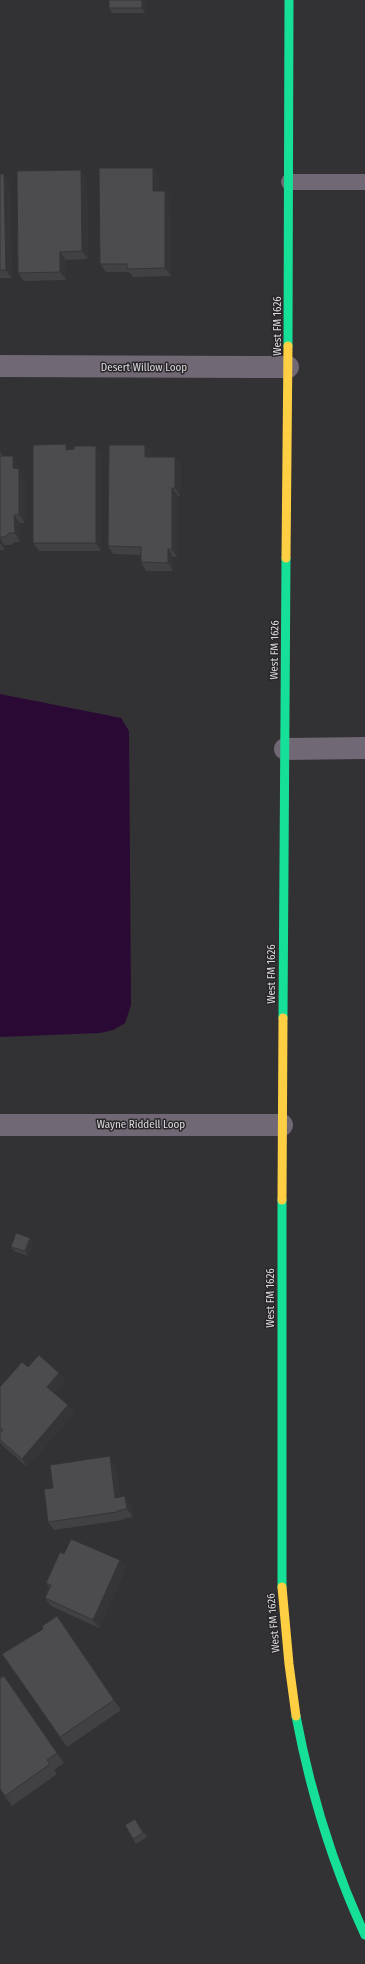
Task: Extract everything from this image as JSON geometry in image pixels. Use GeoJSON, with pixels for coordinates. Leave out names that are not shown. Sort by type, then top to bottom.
{"type":"FeatureCollection","features":[{"type":"Feature","properties":{"kind":"main road","name":"West FM 1626"},"geometry":{"type":"LineString","coordinates":[[289,0],[288,367],[282,1124],[282,1589],[295,1709],[310,1778],[338,1867],[365,1935]]}},
{"type":"Feature","properties":{"kind":"street","name":"Desert Willow Loop"},"geometry":{"type":"LineString","coordinates":[[0,366],[288,367]]}},
{"type":"Feature","properties":{"kind":"street"},"geometry":{"type":"LineString","coordinates":[[285,749],[365,748]]}},
{"type":"Feature","properties":{"kind":"street","name":"Wayne Riddell Loop"},"geometry":{"type":"LineString","coordinates":[[0,1125],[282,1124]]}},
{"type":"Feature","properties":{"kind":"lane"},"geometry":{"type":"LineString","coordinates":[[289,182],[365,182]]}},
{"type":"Feature","properties":{"kind":"shaded area"},"geometry":{"type":"Polygon","coordinates":[[[0,694],[121,718],[129,731],[131,1005],[125,1023],[113,1030],[100,1033],[0,1037],[0,694]]]}},
{"type":"Feature","properties":{"kind":"building"},"geometry":{"type":"Polygon","coordinates":[[[109,0],[142,0],[142,8],[109,8],[109,0]]]}},
{"type":"Feature","properties":{"kind":"building"},"geometry":{"type":"Polygon","coordinates":[[[99,168],[153,168],[153,191],[165,191],[165,268],[127,269],[127,264],[100,264],[99,168]]]}},
{"type":"Feature","properties":{"kind":"building"},"geometry":{"type":"Polygon","coordinates":[[[81,170],[82,251],[60,252],[60,272],[18,273],[17,171],[81,170]]]}},
{"type":"Feature","properties":{"kind":"building"},"geometry":{"type":"Polygon","coordinates":[[[0,174],[4,174],[6,270],[0,270],[0,174]]]}},
{"type":"Feature","properties":{"kind":"building"},"geometry":{"type":"Polygon","coordinates":[[[66,444],[66,450],[74,449],[74,446],[96,446],[96,543],[33,543],[33,445],[66,444]]]}},
{"type":"Feature","properties":{"kind":"building"},"geometry":{"type":"Polygon","coordinates":[[[109,445],[145,445],[145,457],[175,457],[175,488],[172,488],[172,549],[168,549],[168,563],[141,562],[141,547],[108,546],[109,445]]]}},
{"type":"Feature","properties":{"kind":"building"},"geometry":{"type":"Polygon","coordinates":[[[0,456],[13,456],[13,468],[19,469],[19,515],[14,515],[15,533],[9,533],[5,537],[0,537],[0,456]]]}},
{"type":"Feature","properties":{"kind":"building"},"geometry":{"type":"Polygon","coordinates":[[[16,1233],[30,1238],[25,1251],[11,1247],[16,1233]]]}},
{"type":"Feature","properties":{"kind":"building"},"geometry":{"type":"Polygon","coordinates":[[[39,1355],[59,1373],[47,1387],[68,1405],[22,1459],[0,1440],[0,1433],[3,1430],[0,1428],[0,1387],[22,1362],[28,1367],[39,1355]]]}},
{"type":"Feature","properties":{"kind":"building"},"geometry":{"type":"Polygon","coordinates":[[[110,1456],[115,1498],[125,1496],[127,1509],[117,1512],[48,1522],[44,1489],[53,1488],[50,1465],[110,1456]]]}},
{"type":"Feature","properties":{"kind":"building"},"geometry":{"type":"Polygon","coordinates":[[[71,1539],[120,1560],[93,1620],[45,1598],[51,1585],[46,1583],[60,1552],[64,1554],[71,1539]]]}},
{"type":"Feature","properties":{"kind":"building"},"geometry":{"type":"Polygon","coordinates":[[[57,1616],[114,1700],[60,1737],[2,1654],[43,1629],[42,1626],[57,1616]]]}},
{"type":"Feature","properties":{"kind":"building"},"geometry":{"type":"Polygon","coordinates":[[[4,1676],[57,1753],[47,1760],[50,1764],[5,1796],[0,1789],[0,1678],[4,1676]]]}},
{"type":"Feature","properties":{"kind":"building"},"geometry":{"type":"Polygon","coordinates":[[[135,1819],[143,1833],[133,1839],[125,1825],[135,1819]]]}},
{"type":"Feature","properties":{"kind":"traffic: fast"},"geometry":{"type":"LineString","coordinates":[[288,346],[289,0]]}},
{"type":"Feature","properties":{"kind":"traffic: fast"},"geometry":{"type":"LineString","coordinates":[[283,1018],[286,558]]}},
{"type":"Feature","properties":{"kind":"traffic: fast"},"geometry":{"type":"LineString","coordinates":[[282,1200],[282,1587]]}},
{"type":"Feature","properties":{"kind":"traffic: fast"},"geometry":{"type":"LineString","coordinates":[[296,1716],[308,1772],[324,1827],[353,1909],[365,1935]]}},
{"type":"Feature","properties":{"kind":"traffic: slow"},"geometry":{"type":"LineString","coordinates":[[286,558],[288,346]]}},
{"type":"Feature","properties":{"kind":"traffic: slow"},"geometry":{"type":"LineString","coordinates":[[282,1200],[283,1018]]}},
{"type":"Feature","properties":{"kind":"traffic: slow"},"geometry":{"type":"LineString","coordinates":[[282,1587],[289,1664],[296,1716]]}}]}
